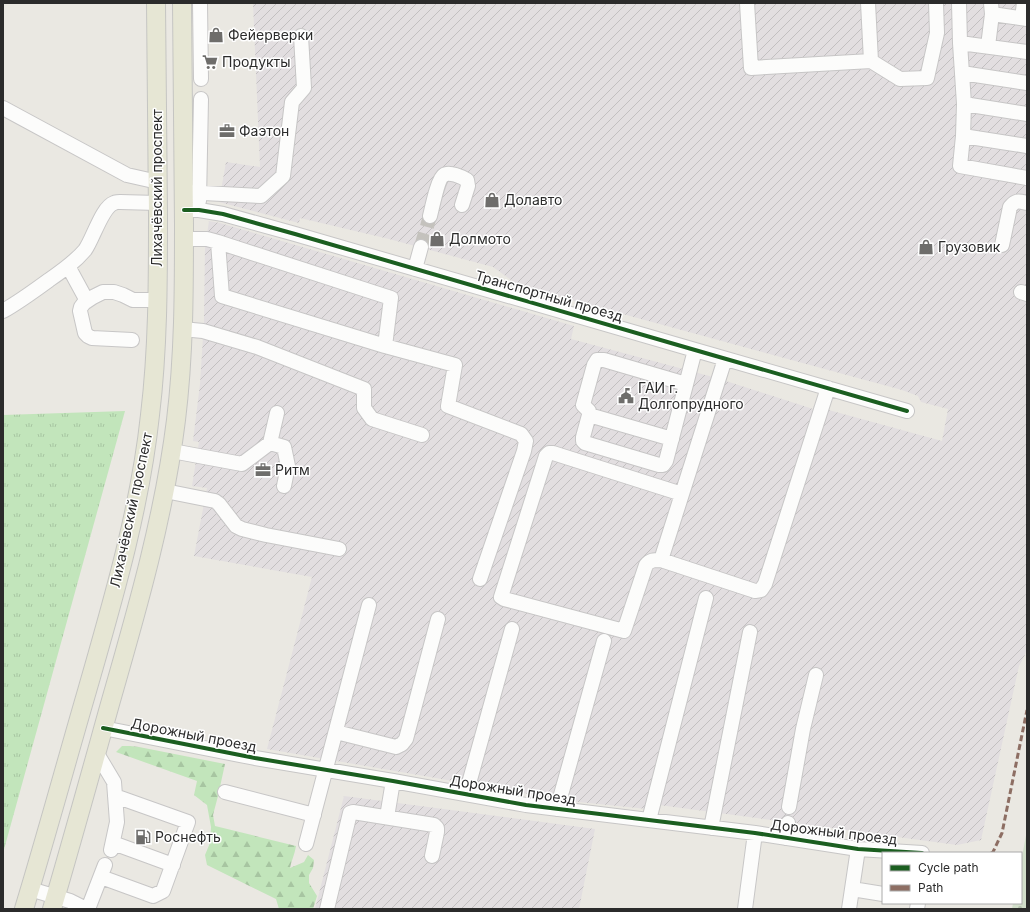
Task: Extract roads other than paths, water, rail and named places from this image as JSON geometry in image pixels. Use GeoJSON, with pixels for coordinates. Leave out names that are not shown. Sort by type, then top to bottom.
{"type":"FeatureCollection","features":[{"type":"Feature","properties":{"kind":"main road","name":"Лихачёвский проспект"},"geometry":{"type":"LineString","coordinates":[[24,909],[107,621],[132,523],[143,469],[155,360],[157,300],[158,182],[156,3]]}},
{"type":"Feature","properties":{"kind":"main road","name":"Лихачёвский проспект"},"geometry":{"type":"LineString","coordinates":[[53,903],[142,590],[157,529],[172,451],[181,362],[184,239],[192,210],[182,3]]}},
{"type":"Feature","properties":{"kind":"street"},"geometry":{"type":"LineString","coordinates":[[200,3],[201,79]]}},
{"type":"Feature","properties":{"kind":"street"},"geometry":{"type":"LineString","coordinates":[[747,3],[751,68],[871,61],[900,79],[927,78],[937,33],[936,3]]}},
{"type":"Feature","properties":{"kind":"street"},"geometry":{"type":"LineString","coordinates":[[868,3],[871,61]]}},
{"type":"Feature","properties":{"kind":"street"},"geometry":{"type":"LineString","coordinates":[[959,3],[964,104],[964,136],[960,166],[1027,178]]}},
{"type":"Feature","properties":{"kind":"street"},"geometry":{"type":"LineString","coordinates":[[988,46],[991,9],[1024,19],[1024,3]]}},
{"type":"Feature","properties":{"kind":"street"},"geometry":{"type":"LineString","coordinates":[[201,99],[192,192],[261,196],[283,176],[292,102],[304,88],[301,36]]}},
{"type":"Feature","properties":{"kind":"street"},"geometry":{"type":"LineString","coordinates":[[960,43],[1027,52]]}},
{"type":"Feature","properties":{"kind":"street"},"geometry":{"type":"LineString","coordinates":[[962,73],[1027,83]]}},
{"type":"Feature","properties":{"kind":"street"},"geometry":{"type":"LineString","coordinates":[[964,104],[1027,114]]}},
{"type":"Feature","properties":{"kind":"street"},"geometry":{"type":"LineString","coordinates":[[3,108],[127,175],[158,182]]}},
{"type":"Feature","properties":{"kind":"street"},"geometry":{"type":"LineString","coordinates":[[964,136],[1027,146]]}},
{"type":"Feature","properties":{"kind":"street"},"geometry":{"type":"LineString","coordinates":[[430,216],[439,181],[442,176],[447,173],[463,177],[467,180],[468,186],[462,205]]}},
{"type":"Feature","properties":{"kind":"street"},"geometry":{"type":"LineString","coordinates":[[1002,245],[1010,207],[1019,201],[1027,203]]}},
{"type":"Feature","properties":{"kind":"street"},"geometry":{"type":"LineString","coordinates":[[3,311],[17,303],[68,266],[85,250],[109,205],[114,202],[158,203]]}},
{"type":"Feature","properties":{"kind":"street","name":"Транспортный проезд"},"geometry":{"type":"LineString","coordinates":[[192,210],[223,214],[295,234],[907,411]]}},
{"type":"Feature","properties":{"kind":"street"},"geometry":{"type":"LineString","coordinates":[[184,239],[206,238],[392,298],[385,346]]}},
{"type":"Feature","properties":{"kind":"street"},"geometry":{"type":"LineString","coordinates":[[218,242],[222,296],[455,366],[448,406],[521,434],[526,441],[521,459],[480,579]]}},
{"type":"Feature","properties":{"kind":"street"},"geometry":{"type":"LineString","coordinates":[[415,269],[421,247]]}},
{"type":"Feature","properties":{"kind":"street"},"geometry":{"type":"LineString","coordinates":[[68,266],[87,301]]}},
{"type":"Feature","properties":{"kind":"street"},"geometry":{"type":"LineString","coordinates":[[132,340],[92,338],[88,336],[85,333],[80,311],[81,307],[87,301],[103,292],[114,292],[133,300],[157,300]]}},
{"type":"Feature","properties":{"kind":"street"},"geometry":{"type":"LineString","coordinates":[[182,328],[203,331],[257,347],[364,389],[364,408],[372,419],[422,435]]}},
{"type":"Feature","properties":{"kind":"street"},"geometry":{"type":"LineString","coordinates":[[686,384],[604,360],[597,360],[594,365],[584,405],[589,411],[589,416],[583,441],[585,443],[663,465],[666,461],[695,350]]}},
{"type":"Feature","properties":{"kind":"street"},"geometry":{"type":"LineString","coordinates":[[661,560],[725,359]]}},
{"type":"Feature","properties":{"kind":"street"},"geometry":{"type":"LineString","coordinates":[[682,494],[549,453],[546,456],[501,593],[501,597],[624,631],[646,565],[652,560],[661,560],[754,591],[761,590],[765,584],[828,388]]}},
{"type":"Feature","properties":{"kind":"street"},"geometry":{"type":"LineString","coordinates":[[172,451],[242,464],[270,443],[277,413]]}},
{"type":"Feature","properties":{"kind":"street"},"geometry":{"type":"LineString","coordinates":[[589,416],[672,438]]}},
{"type":"Feature","properties":{"kind":"street"},"geometry":{"type":"LineString","coordinates":[[270,443],[284,447],[288,466],[284,486]]}},
{"type":"Feature","properties":{"kind":"street"},"geometry":{"type":"LineString","coordinates":[[165,491],[215,501],[236,526],[242,529],[340,549]]}},
{"type":"Feature","properties":{"kind":"street"},"geometry":{"type":"LineString","coordinates":[[649,820],[706,598]]}},
{"type":"Feature","properties":{"kind":"street"},"geometry":{"type":"LineString","coordinates":[[306,844],[369,605]]}},
{"type":"Feature","properties":{"kind":"street"},"geometry":{"type":"LineString","coordinates":[[336,732],[396,747],[402,744],[406,739],[438,619]]}},
{"type":"Feature","properties":{"kind":"street"},"geometry":{"type":"LineString","coordinates":[[466,794],[512,629]]}},
{"type":"Feature","properties":{"kind":"street"},"geometry":{"type":"LineString","coordinates":[[711,828],[750,632]]}},
{"type":"Feature","properties":{"kind":"street"},"geometry":{"type":"LineString","coordinates":[[557,809],[604,641]]}},
{"type":"Feature","properties":{"kind":"street"},"geometry":{"type":"LineString","coordinates":[[790,807],[803,729],[816,675]]}},
{"type":"Feature","properties":{"kind":"street","name":"Дорожный проезд"},"geometry":{"type":"LineString","coordinates":[[103,728],[255,758],[526,805],[755,833],[858,849],[906,852]]}},
{"type":"Feature","properties":{"kind":"street"},"geometry":{"type":"LineString","coordinates":[[96,752],[114,782],[117,822],[112,846],[172,865]]}},
{"type":"Feature","properties":{"kind":"street"},"geometry":{"type":"LineString","coordinates":[[387,818],[393,781]]}},
{"type":"Feature","properties":{"kind":"street"},"geometry":{"type":"LineString","coordinates":[[225,792],[314,815]]}},
{"type":"Feature","properties":{"kind":"street"},"geometry":{"type":"LineString","coordinates":[[30,889],[53,903],[70,901],[87,909],[103,871],[153,896],[163,892],[188,822],[115,796]]}},
{"type":"Feature","properties":{"kind":"street"},"geometry":{"type":"LineString","coordinates":[[327,909],[350,812],[434,825],[437,828],[437,832],[432,856]]}},
{"type":"Feature","properties":{"kind":"street"},"geometry":{"type":"LineString","coordinates":[[785,838],[788,823]]}},
{"type":"Feature","properties":{"kind":"street"},"geometry":{"type":"LineString","coordinates":[[745,909],[755,833]]}},
{"type":"Feature","properties":{"kind":"street"},"geometry":{"type":"LineString","coordinates":[[849,909],[858,849]]}},
{"type":"Feature","properties":{"kind":"street"},"geometry":{"type":"LineString","coordinates":[[852,889],[882,894]]}},
{"type":"Feature","properties":{"kind":"tunnel"},"geometry":{"type":"LineString","coordinates":[[421,247],[430,216]]}},
{"type":"Feature","properties":{"kind":"place","name":"Фейерверки"},"geometry":{"type":"Point","coordinates":[216,35]}},
{"type":"Feature","properties":{"kind":"place","name":"Продукты"},"geometry":{"type":"Point","coordinates":[210,62]}},
{"type":"Feature","properties":{"kind":"place","name":"Фаэтон"},"geometry":{"type":"Point","coordinates":[227,131]}},
{"type":"Feature","properties":{"kind":"place","name":"Долавто"},"geometry":{"type":"Point","coordinates":[492,200]}},
{"type":"Feature","properties":{"kind":"place","name":"Долмото"},"geometry":{"type":"Point","coordinates":[437,239]}},
{"type":"Feature","properties":{"kind":"place","name":"Грузовик"},"geometry":{"type":"Point","coordinates":[926,247]}},
{"type":"Feature","properties":{"kind":"place","name":"ГАИ г. Долгопрудного"},"geometry":{"type":"Point","coordinates":[626,396]}},
{"type":"Feature","properties":{"kind":"place","name":"Ритм"},"geometry":{"type":"Point","coordinates":[263,470]}},
{"type":"Feature","properties":{"kind":"place","name":"Роснефть"},"geometry":{"type":"Point","coordinates":[143,837]}}]}
